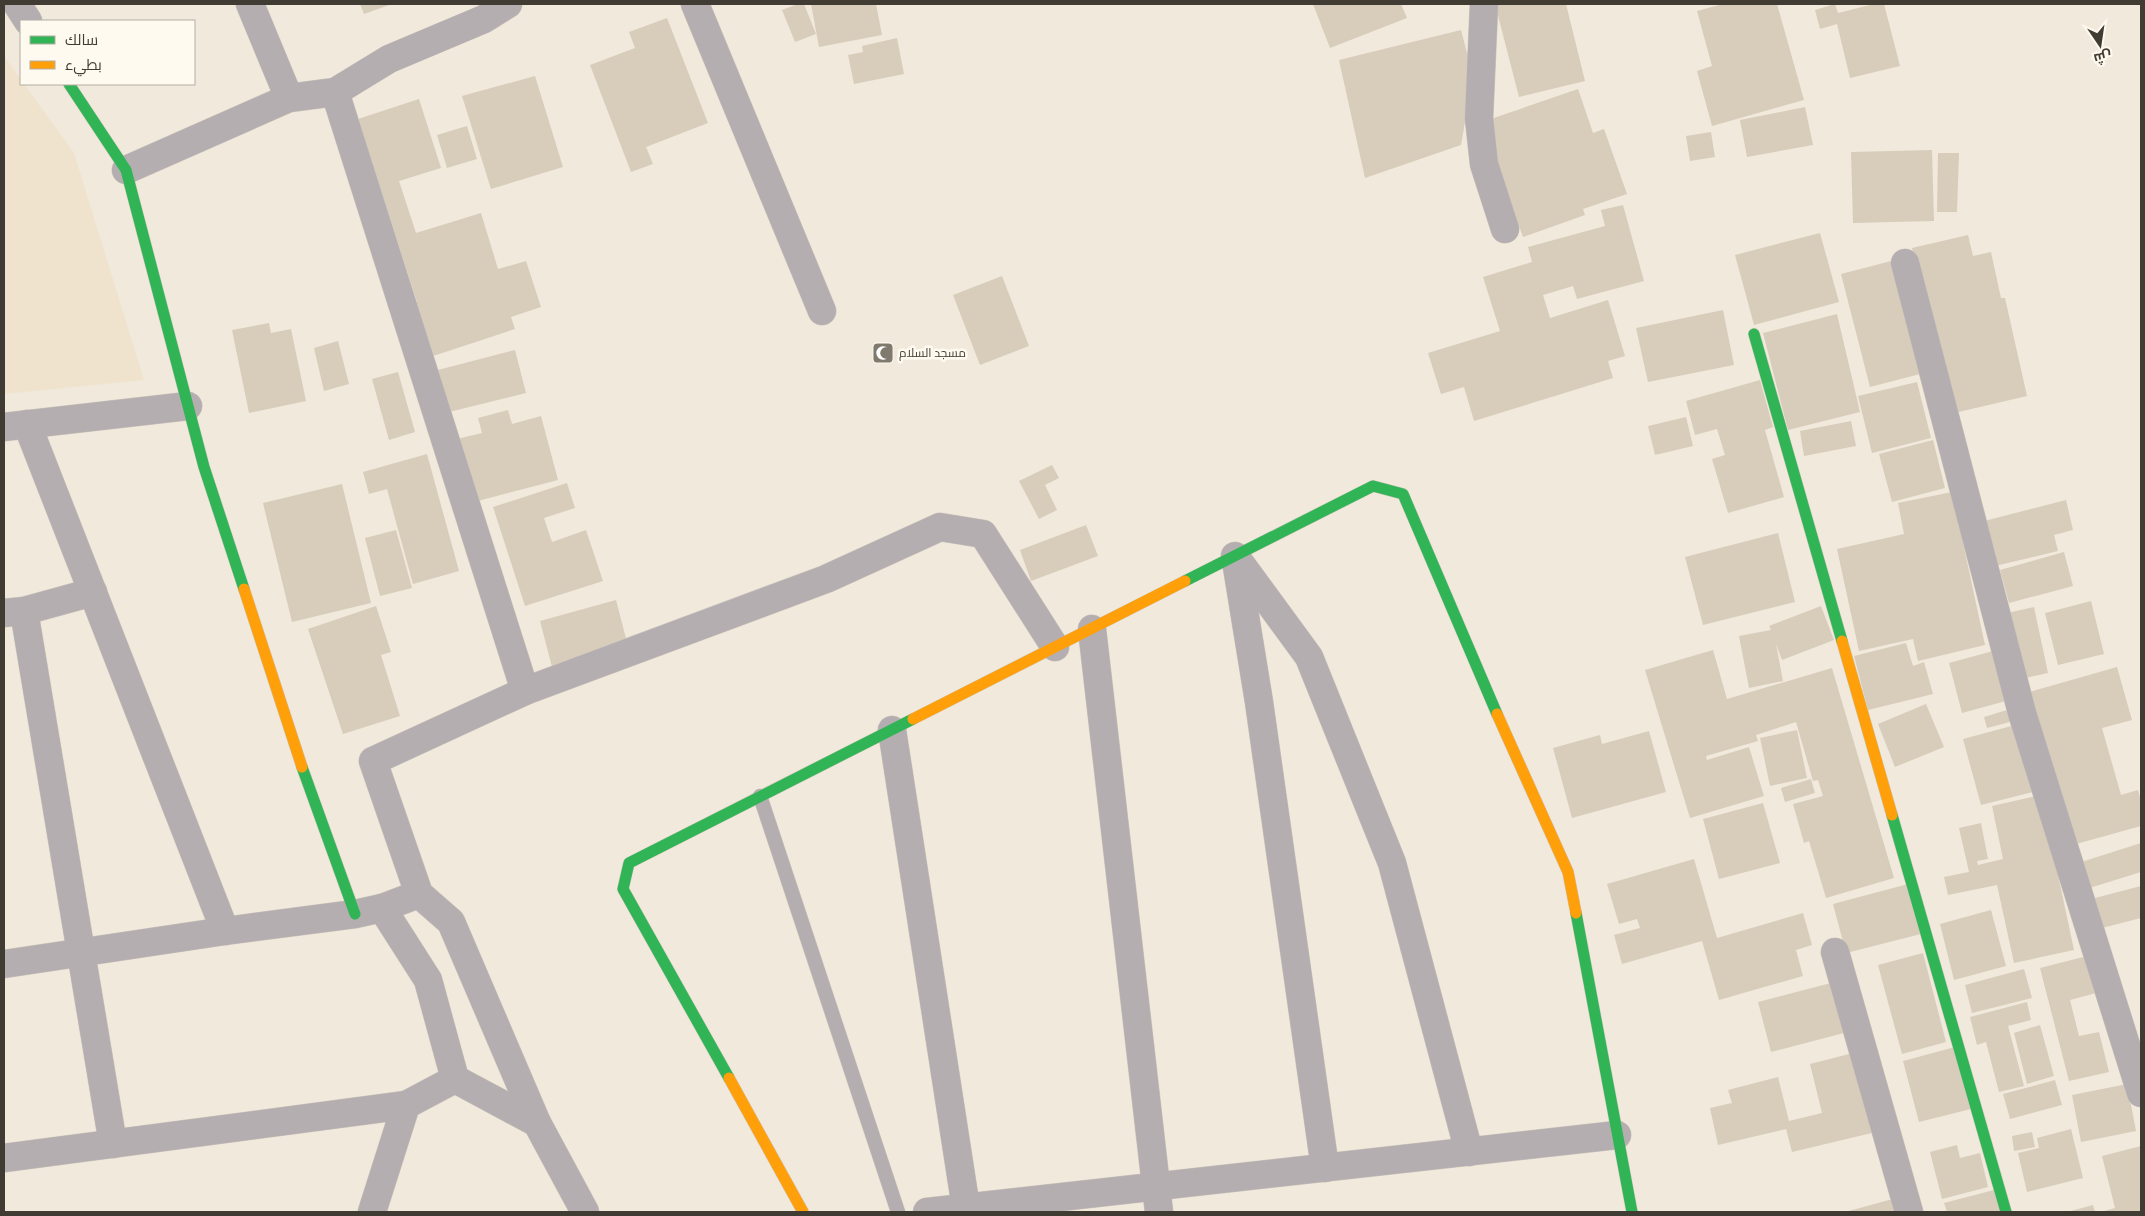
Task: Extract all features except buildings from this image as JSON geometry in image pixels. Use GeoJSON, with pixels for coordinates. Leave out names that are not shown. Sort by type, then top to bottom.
{"type":"FeatureCollection","features":[{"type":"Feature","properties":{"kind":"street"},"geometry":{"type":"LineString","coordinates":[[16,4],[27,20]]}},
{"type":"Feature","properties":{"kind":"street"},"geometry":{"type":"LineString","coordinates":[[250,4],[289,98]]}},
{"type":"Feature","properties":{"kind":"street"},"geometry":{"type":"LineString","coordinates":[[126,170],[289,98],[335,92],[389,59],[484,19],[508,4]]}},
{"type":"Feature","properties":{"kind":"street"},"geometry":{"type":"LineString","coordinates":[[695,4],[822,312]]}},
{"type":"Feature","properties":{"kind":"street"},"geometry":{"type":"LineString","coordinates":[[1484,4],[1478,118],[1484,164],[1505,229]]}},
{"type":"Feature","properties":{"kind":"street"},"geometry":{"type":"LineString","coordinates":[[70,85],[126,170],[204,467],[310,793],[355,914]]}},
{"type":"Feature","properties":{"kind":"street"},"geometry":{"type":"LineString","coordinates":[[335,92],[525,690]]}},
{"type":"Feature","properties":{"kind":"street"},"geometry":{"type":"LineString","coordinates":[[1905,263],[2022,713],[2141,1093]]}},
{"type":"Feature","properties":{"kind":"street"},"geometry":{"type":"LineString","coordinates":[[1754,334],[2006,1212]]}},
{"type":"Feature","properties":{"kind":"street"},"geometry":{"type":"LineString","coordinates":[[188,406],[15,425],[93,592],[225,931]]}},
{"type":"Feature","properties":{"kind":"street"},"geometry":{"type":"LineString","coordinates":[[803,1212],[623,889],[629,863],[1373,486],[1404,494],[1527,783],[1568,872],[1632,1212]]}},
{"type":"Feature","properties":{"kind":"street"},"geometry":{"type":"LineString","coordinates":[[585,1212],[537,1123],[451,922],[420,894],[373,761],[525,690],[826,579],[940,527],[983,534],[1055,647]]}},
{"type":"Feature","properties":{"kind":"street"},"geometry":{"type":"LineString","coordinates":[[1235,556],[1309,657],[1392,863],[1470,1152]]}},
{"type":"Feature","properties":{"kind":"street"},"geometry":{"type":"LineString","coordinates":[[1235,556],[1259,702],[1325,1168]]}},
{"type":"Feature","properties":{"kind":"street"},"geometry":{"type":"LineString","coordinates":[[93,592],[14,612],[81,952],[113,1144]]}},
{"type":"Feature","properties":{"kind":"street"},"geometry":{"type":"LineString","coordinates":[[1092,629],[1157,1200]]}},
{"type":"Feature","properties":{"kind":"street"},"geometry":{"type":"LineString","coordinates":[[892,730],[966,1208]]}},
{"type":"Feature","properties":{"kind":"street"},"geometry":{"type":"LineString","coordinates":[[4,964],[225,931],[355,914],[382,908],[420,894]]}},
{"type":"Feature","properties":{"kind":"street"},"geometry":{"type":"LineString","coordinates":[[382,908],[428,980],[454,1079],[537,1123]]}},
{"type":"Feature","properties":{"kind":"street"},"geometry":{"type":"LineString","coordinates":[[1835,952],[1909,1212]]}},
{"type":"Feature","properties":{"kind":"street"},"geometry":{"type":"LineString","coordinates":[[4,1158],[406,1105],[454,1079]]}},
{"type":"Feature","properties":{"kind":"street"},"geometry":{"type":"LineString","coordinates":[[372,1212],[406,1105]]}},
{"type":"Feature","properties":{"kind":"street"},"geometry":{"type":"LineString","coordinates":[[927,1212],[966,1208],[1157,1200],[1325,1168],[1617,1136]]}},
{"type":"Feature","properties":{"kind":"lane"},"geometry":{"type":"LineString","coordinates":[[760,796],[898,1212]]}},
{"type":"Feature","properties":{"kind":"shaded area"},"geometry":{"type":"Polygon","coordinates":[[[4,56],[20,79],[20,85],[25,85],[74,153],[144,380],[4,394],[4,56]]]}},
{"type":"Feature","properties":{"kind":"traffic: fast"},"geometry":{"type":"LineString","coordinates":[[70,85],[126,170],[204,467],[244,589]]}},
{"type":"Feature","properties":{"kind":"traffic: fast"},"geometry":{"type":"LineString","coordinates":[[1754,334],[1842,641]]}},
{"type":"Feature","properties":{"kind":"traffic: fast"},"geometry":{"type":"LineString","coordinates":[[1185,581],[1373,486],[1403,494],[1497,714]]}},
{"type":"Feature","properties":{"kind":"traffic: fast"},"geometry":{"type":"LineString","coordinates":[[729,1078],[623,889],[629,863],[913,719]]}},
{"type":"Feature","properties":{"kind":"traffic: fast"},"geometry":{"type":"LineString","coordinates":[[302,767],[355,914]]}},
{"type":"Feature","properties":{"kind":"traffic: fast"},"geometry":{"type":"LineString","coordinates":[[1892,815],[2006,1212]]}},
{"type":"Feature","properties":{"kind":"traffic: fast"},"geometry":{"type":"LineString","coordinates":[[1576,913],[1632,1212]]}},
{"type":"Feature","properties":{"kind":"traffic: slow"},"geometry":{"type":"LineString","coordinates":[[913,719],[1185,581]]}},
{"type":"Feature","properties":{"kind":"traffic: slow"},"geometry":{"type":"LineString","coordinates":[[244,589],[302,767]]}},
{"type":"Feature","properties":{"kind":"traffic: slow"},"geometry":{"type":"LineString","coordinates":[[1842,641],[1892,815]]}},
{"type":"Feature","properties":{"kind":"traffic: slow"},"geometry":{"type":"LineString","coordinates":[[1497,714],[1568,872],[1576,913]]}},
{"type":"Feature","properties":{"kind":"traffic: slow"},"geometry":{"type":"LineString","coordinates":[[729,1078],[803,1212]]}},
{"type":"Feature","properties":{"kind":"place","name":"مسجد السلام"},"geometry":{"type":"Point","coordinates":[883,353]}}]}
